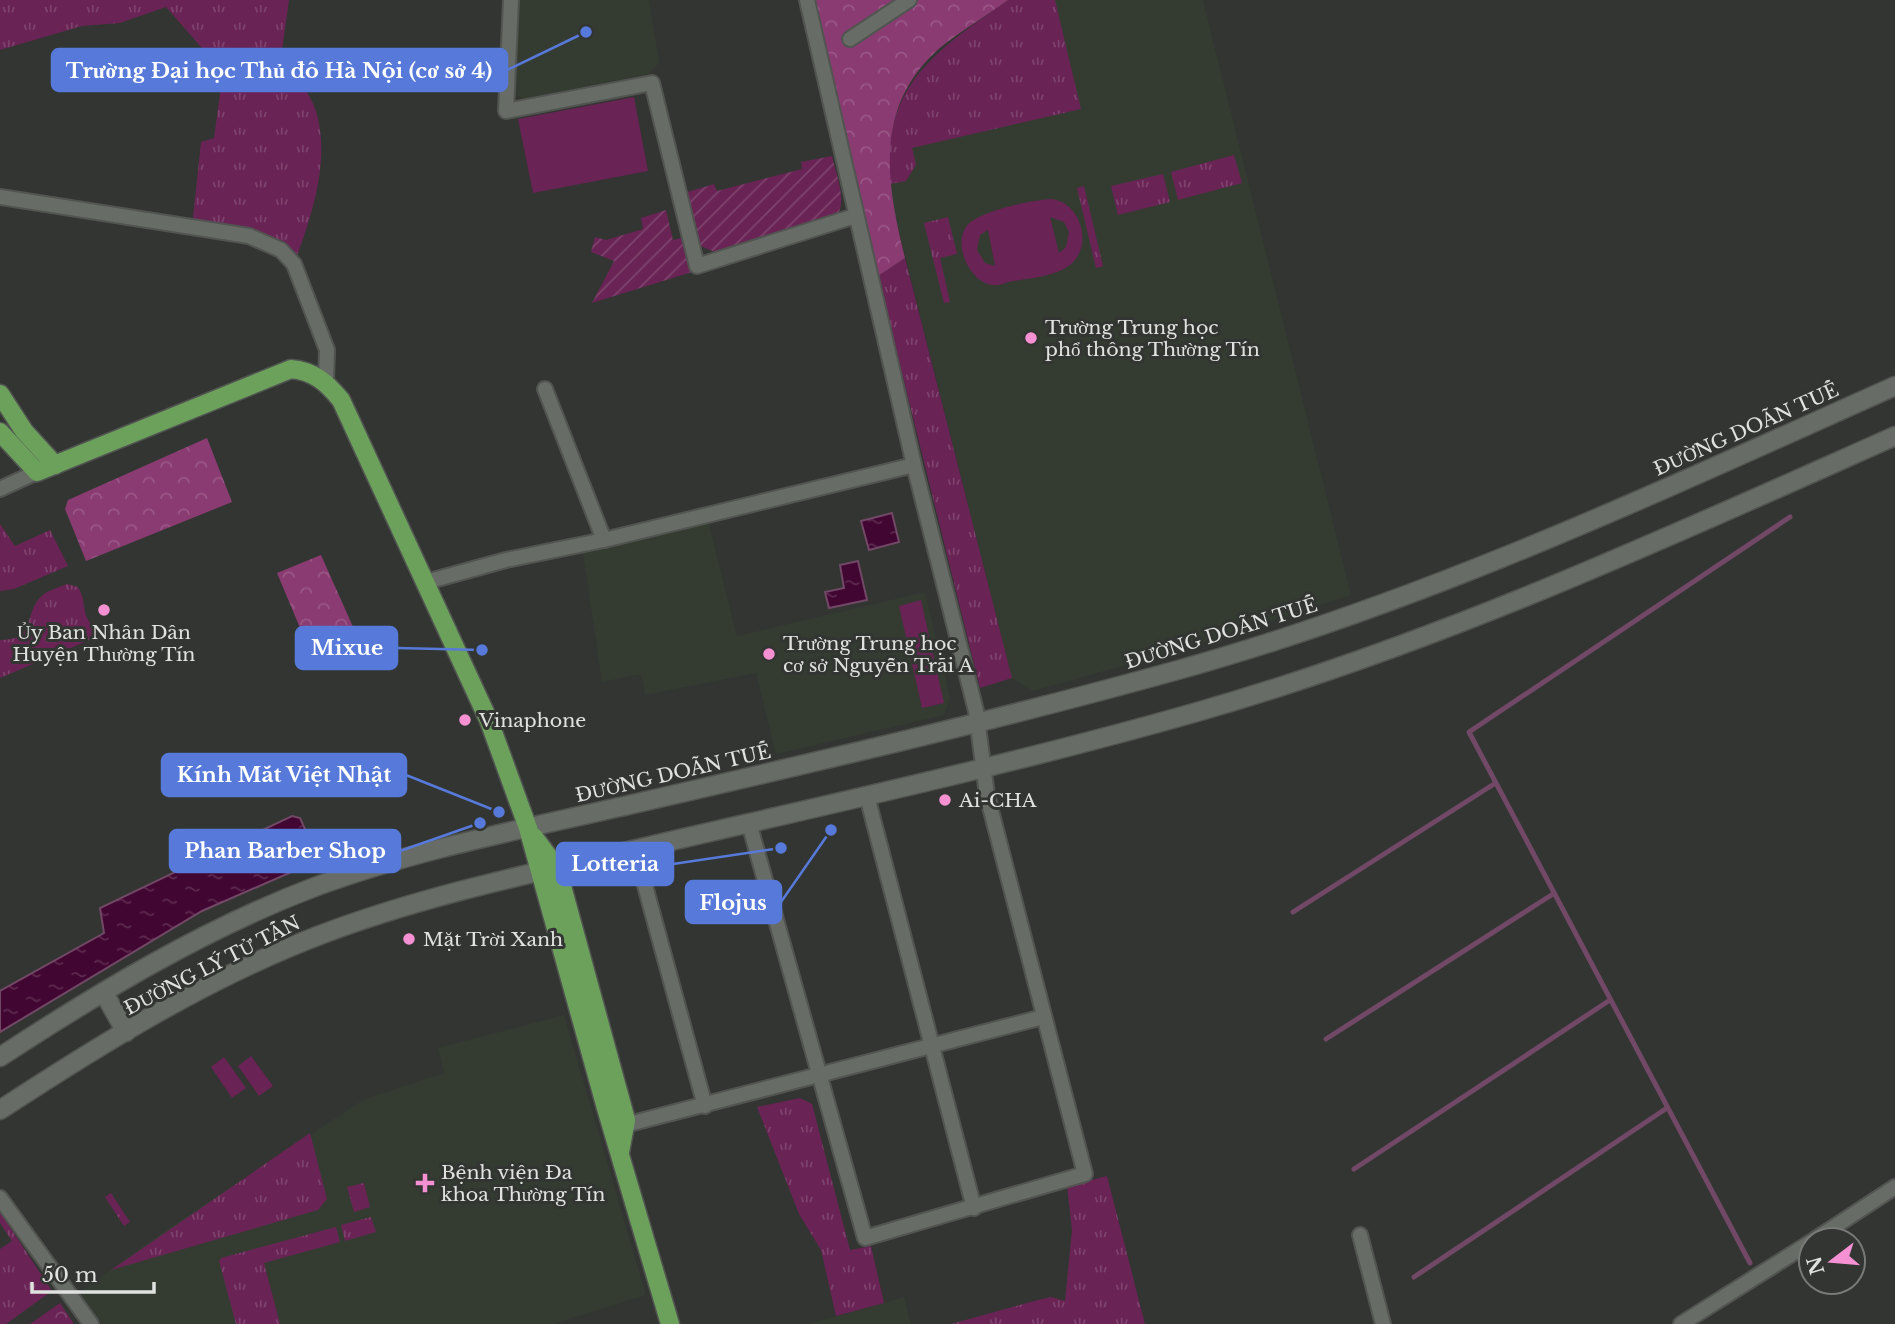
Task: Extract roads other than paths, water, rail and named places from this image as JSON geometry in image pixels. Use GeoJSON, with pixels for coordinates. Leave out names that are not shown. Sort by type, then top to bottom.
{"type":"FeatureCollection","features":[{"type":"Feature","properties":{"kind":"main road"},"geometry":{"type":"LineString","coordinates":[[0,432],[37,472],[290,369],[311,373],[326,382],[352,420],[489,721],[528,828],[549,870],[625,1125],[620,1156]]}},
{"type":"Feature","properties":{"kind":"main road"},"geometry":{"type":"LineString","coordinates":[[0,394],[23,431],[55,465]]}},
{"type":"Feature","properties":{"kind":"main road"},"geometry":{"type":"LineString","coordinates":[[549,870],[620,1156],[670,1324]]}},
{"type":"Feature","properties":{"kind":"street"},"geometry":{"type":"LineString","coordinates":[[511,0],[506,111],[652,83],[697,266],[855,216]]}},
{"type":"Feature","properties":{"kind":"street"},"geometry":{"type":"LineString","coordinates":[[749,823],[822,1075],[865,1238],[1085,1174],[1043,1017],[982,768],[978,724],[855,216],[807,0]]}},
{"type":"Feature","properties":{"kind":"street"},"geometry":{"type":"LineString","coordinates":[[850,39],[909,0]]}},
{"type":"Feature","properties":{"kind":"street"},"geometry":{"type":"LineString","coordinates":[[0,197],[249,236],[281,250],[294,264],[327,350],[326,382]]}},
{"type":"Feature","properties":{"kind":"street","name":"ĐƯỜNG DOÃN TUẾ"},"geometry":{"type":"LineString","coordinates":[[528,828],[978,724],[1184,668],[1410,595],[1551,539],[1895,386]]}},
{"type":"Feature","properties":{"kind":"street"},"geometry":{"type":"LineString","coordinates":[[545,389],[604,540]]}},
{"type":"Feature","properties":{"kind":"street"},"geometry":{"type":"LineString","coordinates":[[549,870],[982,768],[1199,712],[1421,640],[1573,579],[1895,436]]}},
{"type":"Feature","properties":{"kind":"street"},"geometry":{"type":"LineString","coordinates":[[426,582],[506,560],[604,540],[914,465]]}},
{"type":"Feature","properties":{"kind":"street"},"geometry":{"type":"LineString","coordinates":[[0,489],[37,472]]}},
{"type":"Feature","properties":{"kind":"street"},"geometry":{"type":"LineString","coordinates":[[866,796],[974,1208]]}},
{"type":"Feature","properties":{"kind":"street","name":"ĐƯỜNG LÝ TỬ TẤN"},"geometry":{"type":"LineString","coordinates":[[0,1057],[75,1008],[240,918],[376,865],[528,828]]}},
{"type":"Feature","properties":{"kind":"street"},"geometry":{"type":"LineString","coordinates":[[635,849],[705,1106]]}},
{"type":"Feature","properties":{"kind":"street","name":"ĐƯỜNG LÝ TỬ TẤN"},"geometry":{"type":"LineString","coordinates":[[0,1110],[126,1032],[257,961],[321,934],[388,912],[549,870]]}},
{"type":"Feature","properties":{"kind":"street"},"geometry":{"type":"LineString","coordinates":[[104,993],[126,1032]]}},
{"type":"Feature","properties":{"kind":"street"},"geometry":{"type":"LineString","coordinates":[[625,1125],[1043,1017]]}},
{"type":"Feature","properties":{"kind":"street"},"geometry":{"type":"LineString","coordinates":[[1835,1226],[1895,1187]]}},
{"type":"Feature","properties":{"kind":"street"},"geometry":{"type":"LineString","coordinates":[[0,1198],[91,1324]]}},
{"type":"Feature","properties":{"kind":"street"},"geometry":{"type":"LineString","coordinates":[[1360,1235],[1383,1324]]}},
{"type":"Feature","properties":{"kind":"street"},"geometry":{"type":"LineString","coordinates":[[1681,1324],[1797,1251]]}},
{"type":"Feature","properties":{"kind":"water"},"geometry":{"type":"Polygon","coordinates":[[[892,513],[899,542],[869,550],[861,521],[892,513]]]}},
{"type":"Feature","properties":{"kind":"water"},"geometry":{"type":"Polygon","coordinates":[[[858,561],[867,600],[829,608],[825,592],[844,588],[840,565],[858,561]]]}},
{"type":"Feature","properties":{"kind":"water"},"geometry":{"type":"Polygon","coordinates":[[[292,816],[300,818],[319,860],[202,911],[0,1032],[0,991],[104,933],[100,908],[292,816]]]}},
{"type":"Feature","properties":{"kind":"waterway"},"geometry":{"type":"LineString","coordinates":[[1750,1263],[1469,732],[1790,517]]}},
{"type":"Feature","properties":{"kind":"waterway"},"geometry":{"type":"LineString","coordinates":[[1293,912],[1494,784]]}},
{"type":"Feature","properties":{"kind":"waterway"},"geometry":{"type":"LineString","coordinates":[[1326,1039],[1553,894]]}},
{"type":"Feature","properties":{"kind":"waterway"},"geometry":{"type":"LineString","coordinates":[[1354,1169],[1610,1000]]}},
{"type":"Feature","properties":{"kind":"waterway"},"geometry":{"type":"LineString","coordinates":[[1414,1277],[1667,1108]]}},
{"type":"Feature","properties":{"kind":"place","name":"Trường Đại học Thủ đô Hà Nội (cơ sở 4)"},"geometry":{"type":"Point","coordinates":[586,32]}},
{"type":"Feature","properties":{"kind":"place","name":"Trường Trung học phổ thông Thường Tín"},"geometry":{"type":"Point","coordinates":[1031,338]}},
{"type":"Feature","properties":{"kind":"place","name":"Ủy Ban Nhân Dân Huyện Thường Tín"},"geometry":{"type":"Point","coordinates":[104,610]}},
{"type":"Feature","properties":{"kind":"place","name":"Mixue"},"geometry":{"type":"Point","coordinates":[482,650]}},
{"type":"Feature","properties":{"kind":"place","name":"Trường Trung học cơ sở Nguyễn Trãi A"},"geometry":{"type":"Point","coordinates":[769,654]}},
{"type":"Feature","properties":{"kind":"place","name":"Vinaphone"},"geometry":{"type":"Point","coordinates":[465,720]}},
{"type":"Feature","properties":{"kind":"place","name":"Ai-CHA"},"geometry":{"type":"Point","coordinates":[945,800]}},
{"type":"Feature","properties":{"kind":"place","name":"Kính Mắt Việt Nhật"},"geometry":{"type":"Point","coordinates":[499,812]}},
{"type":"Feature","properties":{"kind":"place","name":"Phan Barber Shop"},"geometry":{"type":"Point","coordinates":[480,823]}},
{"type":"Feature","properties":{"kind":"place","name":"Flojus"},"geometry":{"type":"Point","coordinates":[831,830]}},
{"type":"Feature","properties":{"kind":"place","name":"Lotteria"},"geometry":{"type":"Point","coordinates":[781,848]}},
{"type":"Feature","properties":{"kind":"place","name":"Mặt Trời Xanh"},"geometry":{"type":"Point","coordinates":[409,939]}},
{"type":"Feature","properties":{"kind":"place","name":"Bệnh viện Đa khoa Thường Tín"},"geometry":{"type":"Point","coordinates":[425,1183]}}]}
